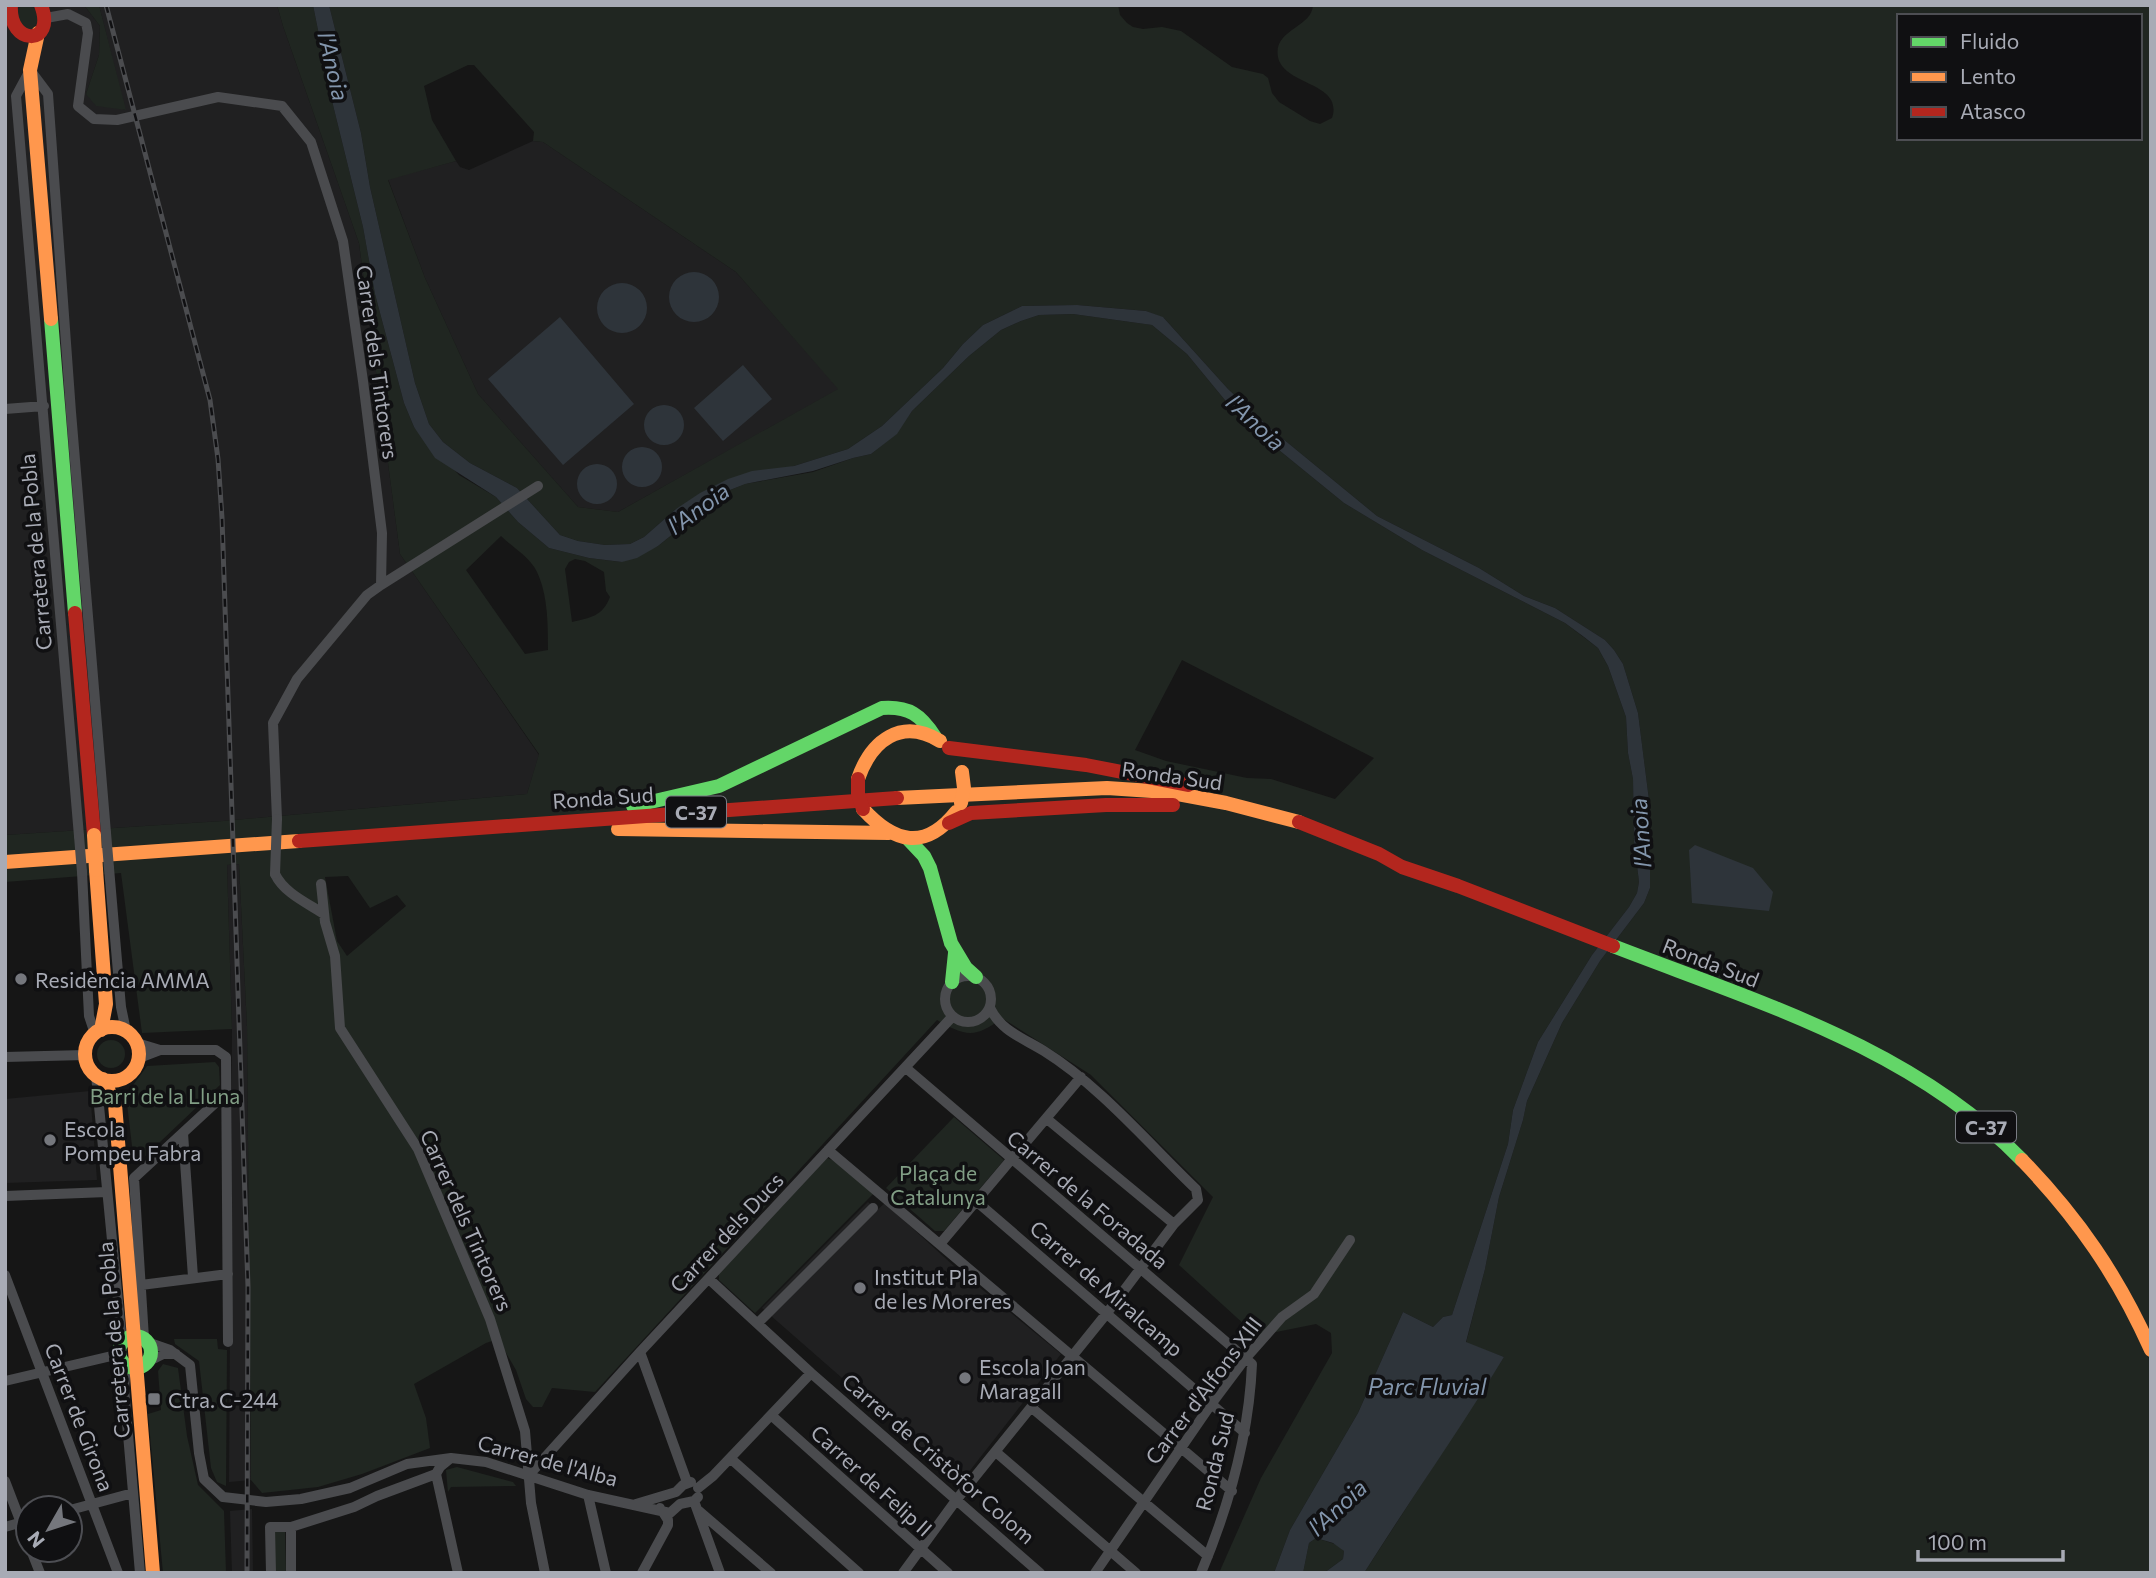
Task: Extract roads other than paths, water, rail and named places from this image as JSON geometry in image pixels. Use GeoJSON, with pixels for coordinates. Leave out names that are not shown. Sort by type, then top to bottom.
{"type":"FeatureCollection","features":[{"type":"Feature","properties":{"kind":"main road","name":"Carretera de la Pobla"},"geometry":{"type":"LineString","coordinates":[[9,11],[30,70],[106,1004],[98,1032]]}},
{"type":"Feature","properties":{"kind":"main road","name":"Carretera de la Pobla"},"geometry":{"type":"LineString","coordinates":[[30,70],[38,33],[45,24],[43,12]]}},
{"type":"Feature","properties":{"kind":"main road"},"geometry":{"type":"LineString","coordinates":[[17,34],[27,37],[38,33]]}},
{"type":"Feature","properties":{"kind":"main road"},"geometry":{"type":"LineString","coordinates":[[541,823],[566,814],[645,804],[719,786],[882,708],[895,707],[910,709],[922,717],[935,737],[950,748],[962,772],[964,788],[961,803],[949,822],[935,834],[908,839],[889,833],[877,825],[863,809],[858,794],[858,779],[864,760],[881,740],[915,732],[935,737]]}},
{"type":"Feature","properties":{"kind":"main road"},"geometry":{"type":"LineString","coordinates":[[950,748],[1086,765],[1230,795],[1316,821],[1379,854]]}},
{"type":"Feature","properties":{"kind":"main road","name":"Ronda Sud"},"geometry":{"type":"LineString","coordinates":[[5,862],[907,797],[1107,788],[1167,793],[1226,803],[1295,821],[1379,854],[1402,867],[1740,995],[1856,1043],[1895,1063],[1957,1104],[2011,1147],[2058,1199],[2094,1244],[2143,1328],[2151,1350]]}},
{"type":"Feature","properties":{"kind":"main road"},"geometry":{"type":"LineString","coordinates":[[949,822],[971,813],[1165,804],[1225,811],[1379,854]]}},
{"type":"Feature","properties":{"kind":"main road"},"geometry":{"type":"LineString","coordinates":[[541,823],[577,828],[889,833]]}},
{"type":"Feature","properties":{"kind":"main road"},"geometry":{"type":"LineString","coordinates":[[935,834],[929,854],[930,868],[955,953],[966,970],[976,977]]}},
{"type":"Feature","properties":{"kind":"main road"},"geometry":{"type":"LineString","coordinates":[[908,839],[930,868]]}},
{"type":"Feature","properties":{"kind":"main road"},"geometry":{"type":"LineString","coordinates":[[953,982],[955,953]]}},
{"type":"Feature","properties":{"kind":"main road","name":"Carretera de la Pobla"},"geometry":{"type":"LineString","coordinates":[[106,1004],[121,1029]]}},
{"type":"Feature","properties":{"kind":"main road"},"geometry":{"type":"LineString","coordinates":[[121,1029],[136,1043],[139,1058],[126,1077],[110,1081],[99,1077],[90,1069],[85,1055],[90,1040],[98,1032],[121,1029]]}},
{"type":"Feature","properties":{"kind":"main road","name":"Carretera de la Pobla"},"geometry":{"type":"LineString","coordinates":[[99,1077],[114,1104]]}},
{"type":"Feature","properties":{"kind":"main road","name":"Carretera de la Pobla"},"geometry":{"type":"LineString","coordinates":[[126,1077],[114,1104],[153,1573]]}},
{"type":"Feature","properties":{"kind":"street","name":"Carrer dels Tintorers"},"geometry":{"type":"LineString","coordinates":[[43,12],[68,14],[86,23],[88,33],[78,106],[94,120],[117,120],[218,97],[282,106],[311,142],[343,241],[382,533],[381,585]]}},
{"type":"Feature","properties":{"kind":"street","name":"Carretera de la Pobla"},"geometry":{"type":"LineString","coordinates":[[30,70],[16,96],[44,406],[93,835]]}},
{"type":"Feature","properties":{"kind":"street"},"geometry":{"type":"LineString","coordinates":[[5,409],[44,406]]}},
{"type":"Feature","properties":{"kind":"street"},"geometry":{"type":"LineString","coordinates":[[324,914],[279,884],[275,874],[277,819],[274,723],[297,679],[367,595],[534,489]]}},
{"type":"Feature","properties":{"kind":"street","name":"Carretera de la Pobla"},"geometry":{"type":"LineString","coordinates":[[95,870],[121,1007],[121,1029]]}},
{"type":"Feature","properties":{"kind":"street","name":"Carretera de la Pobla"},"geometry":{"type":"LineString","coordinates":[[95,870],[89,1016],[98,1032]]}},
{"type":"Feature","properties":{"kind":"street","name":"Carrer dels Tintorers"},"geometry":{"type":"LineString","coordinates":[[321,884],[324,914],[335,957],[340,1028],[418,1149],[490,1319],[525,1431],[531,1503],[545,1573]]}},
{"type":"Feature","properties":{"kind":"street"},"geometry":{"type":"LineString","coordinates":[[964,976],[976,977],[983,981],[991,993],[990,1008],[986,1015],[974,1022],[959,1021],[947,1011],[945,995],[953,982],[964,976]]}},
{"type":"Feature","properties":{"kind":"street"},"geometry":{"type":"LineString","coordinates":[[903,1573],[957,1499],[997,1453],[1174,1224],[1198,1200],[1196,1189],[1081,1077],[1046,1052],[1004,1028],[996,1021],[990,1008]]}},
{"type":"Feature","properties":{"kind":"street","name":"Carrer dels Ducs"},"geometry":{"type":"LineString","coordinates":[[529,1475],[952,1017]]}},
{"type":"Feature","properties":{"kind":"street"},"geometry":{"type":"LineString","coordinates":[[136,1043],[160,1050],[216,1050],[226,1057],[228,1342]]}},
{"type":"Feature","properties":{"kind":"street"},"geometry":{"type":"LineString","coordinates":[[139,1058],[160,1050]]}},
{"type":"Feature","properties":{"kind":"street"},"geometry":{"type":"LineString","coordinates":[[5,1057],[85,1055]]}},
{"type":"Feature","properties":{"kind":"street","name":"Carrer de la Foradada"},"geometry":{"type":"LineString","coordinates":[[906,1068],[1245,1359]]}},
{"type":"Feature","properties":{"kind":"street","name":"Carretera de la Pobla"},"geometry":{"type":"LineString","coordinates":[[99,1077],[107,1192],[135,1351],[124,1388],[139,1573]]}},
{"type":"Feature","properties":{"kind":"street"},"geometry":{"type":"LineString","coordinates":[[940,1244],[1081,1077]]}},
{"type":"Feature","properties":{"kind":"street"},"geometry":{"type":"LineString","coordinates":[[135,1351],[141,1285],[134,1178],[226,1093]]}},
{"type":"Feature","properties":{"kind":"street"},"geometry":{"type":"LineString","coordinates":[[1047,1119],[1174,1224]]}},
{"type":"Feature","properties":{"kind":"street"},"geometry":{"type":"LineString","coordinates":[[183,1133],[193,1277]]}},
{"type":"Feature","properties":{"kind":"street"},"geometry":{"type":"LineString","coordinates":[[828,1150],[1232,1491]]}},
{"type":"Feature","properties":{"kind":"street"},"geometry":{"type":"LineString","coordinates":[[5,1196],[107,1192]]}},
{"type":"Feature","properties":{"kind":"street","name":"Carrer de Miralcamp"},"geometry":{"type":"LineString","coordinates":[[976,1201],[1245,1433]]}},
{"type":"Feature","properties":{"kind":"street"},"geometry":{"type":"LineString","coordinates":[[758,1323],[873,1208]]}},
{"type":"Feature","properties":{"kind":"street","name":"Carrer d'Alfons XIII"},"geometry":{"type":"LineString","coordinates":[[1095,1573],[1245,1359],[1282,1317],[1314,1294],[1350,1240]]}},
{"type":"Feature","properties":{"kind":"street"},"geometry":{"type":"LineString","coordinates":[[141,1285],[228,1274]]}},
{"type":"Feature","properties":{"kind":"street","name":"Carrer de Girona"},"geometry":{"type":"LineString","coordinates":[[5,1275],[118,1573]]}},
{"type":"Feature","properties":{"kind":"street","name":"Carrer de Cristòfor Colom"},"geometry":{"type":"LineString","coordinates":[[709,1279],[811,1373],[1040,1573]]}},
{"type":"Feature","properties":{"kind":"street"},"geometry":{"type":"LineString","coordinates":[[135,1351],[176,1354]]}},
{"type":"Feature","properties":{"kind":"street"},"geometry":{"type":"LineString","coordinates":[[5,1381],[135,1351],[176,1354]]}},
{"type":"Feature","properties":{"kind":"street"},"geometry":{"type":"LineString","coordinates":[[640,1352],[687,1482],[695,1483],[698,1488],[697,1506],[720,1573]]}},
{"type":"Feature","properties":{"kind":"street","name":"Carrer de l'Alba"},"geometry":{"type":"LineString","coordinates":[[176,1354],[190,1365],[204,1479],[223,1497],[266,1502],[301,1499],[350,1488],[418,1461],[451,1458],[486,1462],[588,1495],[662,1512]]}},
{"type":"Feature","properties":{"kind":"street","name":"Ronda Sud"},"geometry":{"type":"LineString","coordinates":[[1201,1573],[1232,1491],[1245,1433],[1250,1405],[1252,1364],[1245,1359]]}},
{"type":"Feature","properties":{"kind":"street"},"geometry":{"type":"LineString","coordinates":[[698,1488],[811,1373]]}},
{"type":"Feature","properties":{"kind":"street"},"geometry":{"type":"LineString","coordinates":[[1032,1408],[1208,1556]]}},
{"type":"Feature","properties":{"kind":"street","name":"Carrer de Felip II"},"geometry":{"type":"LineString","coordinates":[[771,1415],[948,1573]]}},
{"type":"Feature","properties":{"kind":"street"},"geometry":{"type":"LineString","coordinates":[[997,1453],[1136,1573]]}},
{"type":"Feature","properties":{"kind":"street","name":"Carrer de l'Alba"},"geometry":{"type":"LineString","coordinates":[[271,1573],[270,1527],[291,1527],[354,1507],[436,1474],[439,1467],[451,1458]]}},
{"type":"Feature","properties":{"kind":"street"},"geometry":{"type":"LineString","coordinates":[[730,1458],[859,1573]]}},
{"type":"Feature","properties":{"kind":"street"},"geometry":{"type":"LineString","coordinates":[[418,1461],[436,1474],[458,1573]]}},
{"type":"Feature","properties":{"kind":"street"},"geometry":{"type":"LineString","coordinates":[[5,1480],[14,1499]]}},
{"type":"Feature","properties":{"kind":"street","name":"Carrer de l'Alba"},"geometry":{"type":"LineString","coordinates":[[634,1505],[676,1492],[687,1482]]}},
{"type":"Feature","properties":{"kind":"street"},"geometry":{"type":"LineString","coordinates":[[84,1506],[133,1493]]}},
{"type":"Feature","properties":{"kind":"street"},"geometry":{"type":"LineString","coordinates":[[588,1495],[606,1573]]}},
{"type":"Feature","properties":{"kind":"street"},"geometry":{"type":"LineString","coordinates":[[642,1573],[668,1525],[668,1520],[658,1505],[661,1496]]}},
{"type":"Feature","properties":{"kind":"street"},"geometry":{"type":"LineString","coordinates":[[662,1512],[670,1513],[680,1504],[697,1506],[763,1570]]}},
{"type":"Feature","properties":{"kind":"street"},"geometry":{"type":"LineString","coordinates":[[291,1527],[291,1573]]}},
{"type":"Feature","properties":{"kind":"water"},"geometry":{"type":"Polygon","coordinates":[[[313,5],[329,5],[361,133],[370,187],[415,383],[429,424],[443,442],[470,463],[517,488],[560,535],[605,545],[630,544],[644,537],[676,509],[700,493],[728,479],[752,471],[794,466],[848,449],[882,426],[943,368],[983,325],[1022,306],[1077,305],[1146,311],[1163,317],[1228,389],[1271,429],[1377,516],[1479,568],[1524,596],[1555,608],[1605,640],[1614,650],[1623,664],[1638,713],[1650,808],[1650,888],[1644,903],[1600,961],[1562,1023],[1527,1101],[1499,1197],[1485,1269],[1466,1342],[1504,1357],[1364,1573],[1324,1573],[1343,1559],[1344,1551],[1333,1543],[1316,1538],[1309,1543],[1303,1573],[1274,1573],[1290,1530],[1358,1413],[1403,1312],[1433,1327],[1443,1317],[1452,1315],[1508,1144],[1513,1110],[1538,1042],[1592,955],[1637,893],[1639,882],[1634,841],[1633,779],[1626,717],[1608,666],[1598,648],[1565,623],[1422,550],[1344,503],[1253,429],[1229,405],[1187,354],[1152,325],[1073,314],[1039,315],[1001,330],[969,356],[912,411],[897,434],[871,454],[813,471],[745,484],[725,492],[658,546],[637,558],[622,562],[589,558],[549,548],[518,522],[496,497],[435,458],[414,427],[404,403],[375,294],[363,227],[333,105],[313,5]]]}},
{"type":"Feature","properties":{"kind":"water"},"geometry":{"type":"Polygon","coordinates":[[[694,272],[712,279],[719,297],[712,315],[694,322],[676,315],[669,297],[676,279],[694,272]]]}},
{"type":"Feature","properties":{"kind":"water"},"geometry":{"type":"Polygon","coordinates":[[[622,283],[640,290],[647,308],[640,326],[622,333],[604,326],[597,308],[604,290],[622,283]]]}},
{"type":"Feature","properties":{"kind":"water"},"geometry":{"type":"Polygon","coordinates":[[[560,317],[634,404],[563,465],[488,379],[560,317]]]}},
{"type":"Feature","properties":{"kind":"water"},"geometry":{"type":"Polygon","coordinates":[[[743,365],[772,399],[723,441],[694,408],[743,365]]]}},
{"type":"Feature","properties":{"kind":"water"},"geometry":{"type":"Polygon","coordinates":[[[664,405],[672,406],[678,411],[683,417],[683,433],[678,439],[672,444],[664,445],[656,444],[650,439],[645,433],[644,425],[645,417],[650,411],[656,406],[664,405]]]}},
{"type":"Feature","properties":{"kind":"water"},"geometry":{"type":"Polygon","coordinates":[[[642,447],[650,448],[656,453],[661,459],[661,475],[656,481],[650,486],[642,487],[634,486],[628,481],[623,475],[622,467],[623,459],[628,453],[634,448],[642,447]]]}},
{"type":"Feature","properties":{"kind":"water"},"geometry":{"type":"Polygon","coordinates":[[[597,464],[605,465],[611,470],[616,476],[616,492],[611,498],[605,503],[597,504],[589,503],[583,498],[578,492],[577,484],[578,476],[583,470],[589,465],[597,464]]]}},
{"type":"Feature","properties":{"kind":"water"},"geometry":{"type":"Polygon","coordinates":[[[1695,845],[1753,868],[1773,892],[1769,911],[1692,903],[1689,850],[1695,845]]]}},
{"type":"Feature","properties":{"kind":"railway"},"geometry":{"type":"LineString","coordinates":[[106,5],[210,400],[218,459],[248,1287],[247,1573]]}},
{"type":"Feature","properties":{"kind":"place","name":"Residència AMMA"},"geometry":{"type":"Point","coordinates":[21,979]}},
{"type":"Feature","properties":{"kind":"place","name":"Escola Pompeu Fabra"},"geometry":{"type":"Point","coordinates":[50,1140]}},
{"type":"Feature","properties":{"kind":"place","name":"Institut Pla de les Moreres"},"geometry":{"type":"Point","coordinates":[860,1288]}},
{"type":"Feature","properties":{"kind":"place","name":"Escola Joan Maragall"},"geometry":{"type":"Point","coordinates":[965,1378]}},
{"type":"Feature","properties":{"kind":"place","name":"Ctra. C-244"},"geometry":{"type":"Point","coordinates":[154,1399]}},
{"type":"Feature","properties":{"kind":"water label","name":"l'Anoia"},"geometry":{"type":"Point","coordinates":[334,66]}},
{"type":"Feature","properties":{"kind":"water label","name":"l'Anoia"},"geometry":{"type":"Point","coordinates":[1256,422]}},
{"type":"Feature","properties":{"kind":"water label","name":"l'Anoia"},"geometry":{"type":"Point","coordinates":[698,508]}},
{"type":"Feature","properties":{"kind":"water label","name":"l'Anoia"},"geometry":{"type":"Point","coordinates":[1640,833]}},
{"type":"Feature","properties":{"kind":"water label","name":"Parc Fluvial"},"geometry":{"type":"Point","coordinates":[1427,1386]}},
{"type":"Feature","properties":{"kind":"water label","name":"l'Anoia"},"geometry":{"type":"Point","coordinates":[1337,1507]}},
{"type":"Feature","properties":{"kind":"park label","name":"Barri de la Lluna"},"geometry":{"type":"Point","coordinates":[165,1095]}},
{"type":"Feature","properties":{"kind":"park label","name":"Plaça de Catalunya"},"geometry":{"type":"Point","coordinates":[938,1184]}}]}
